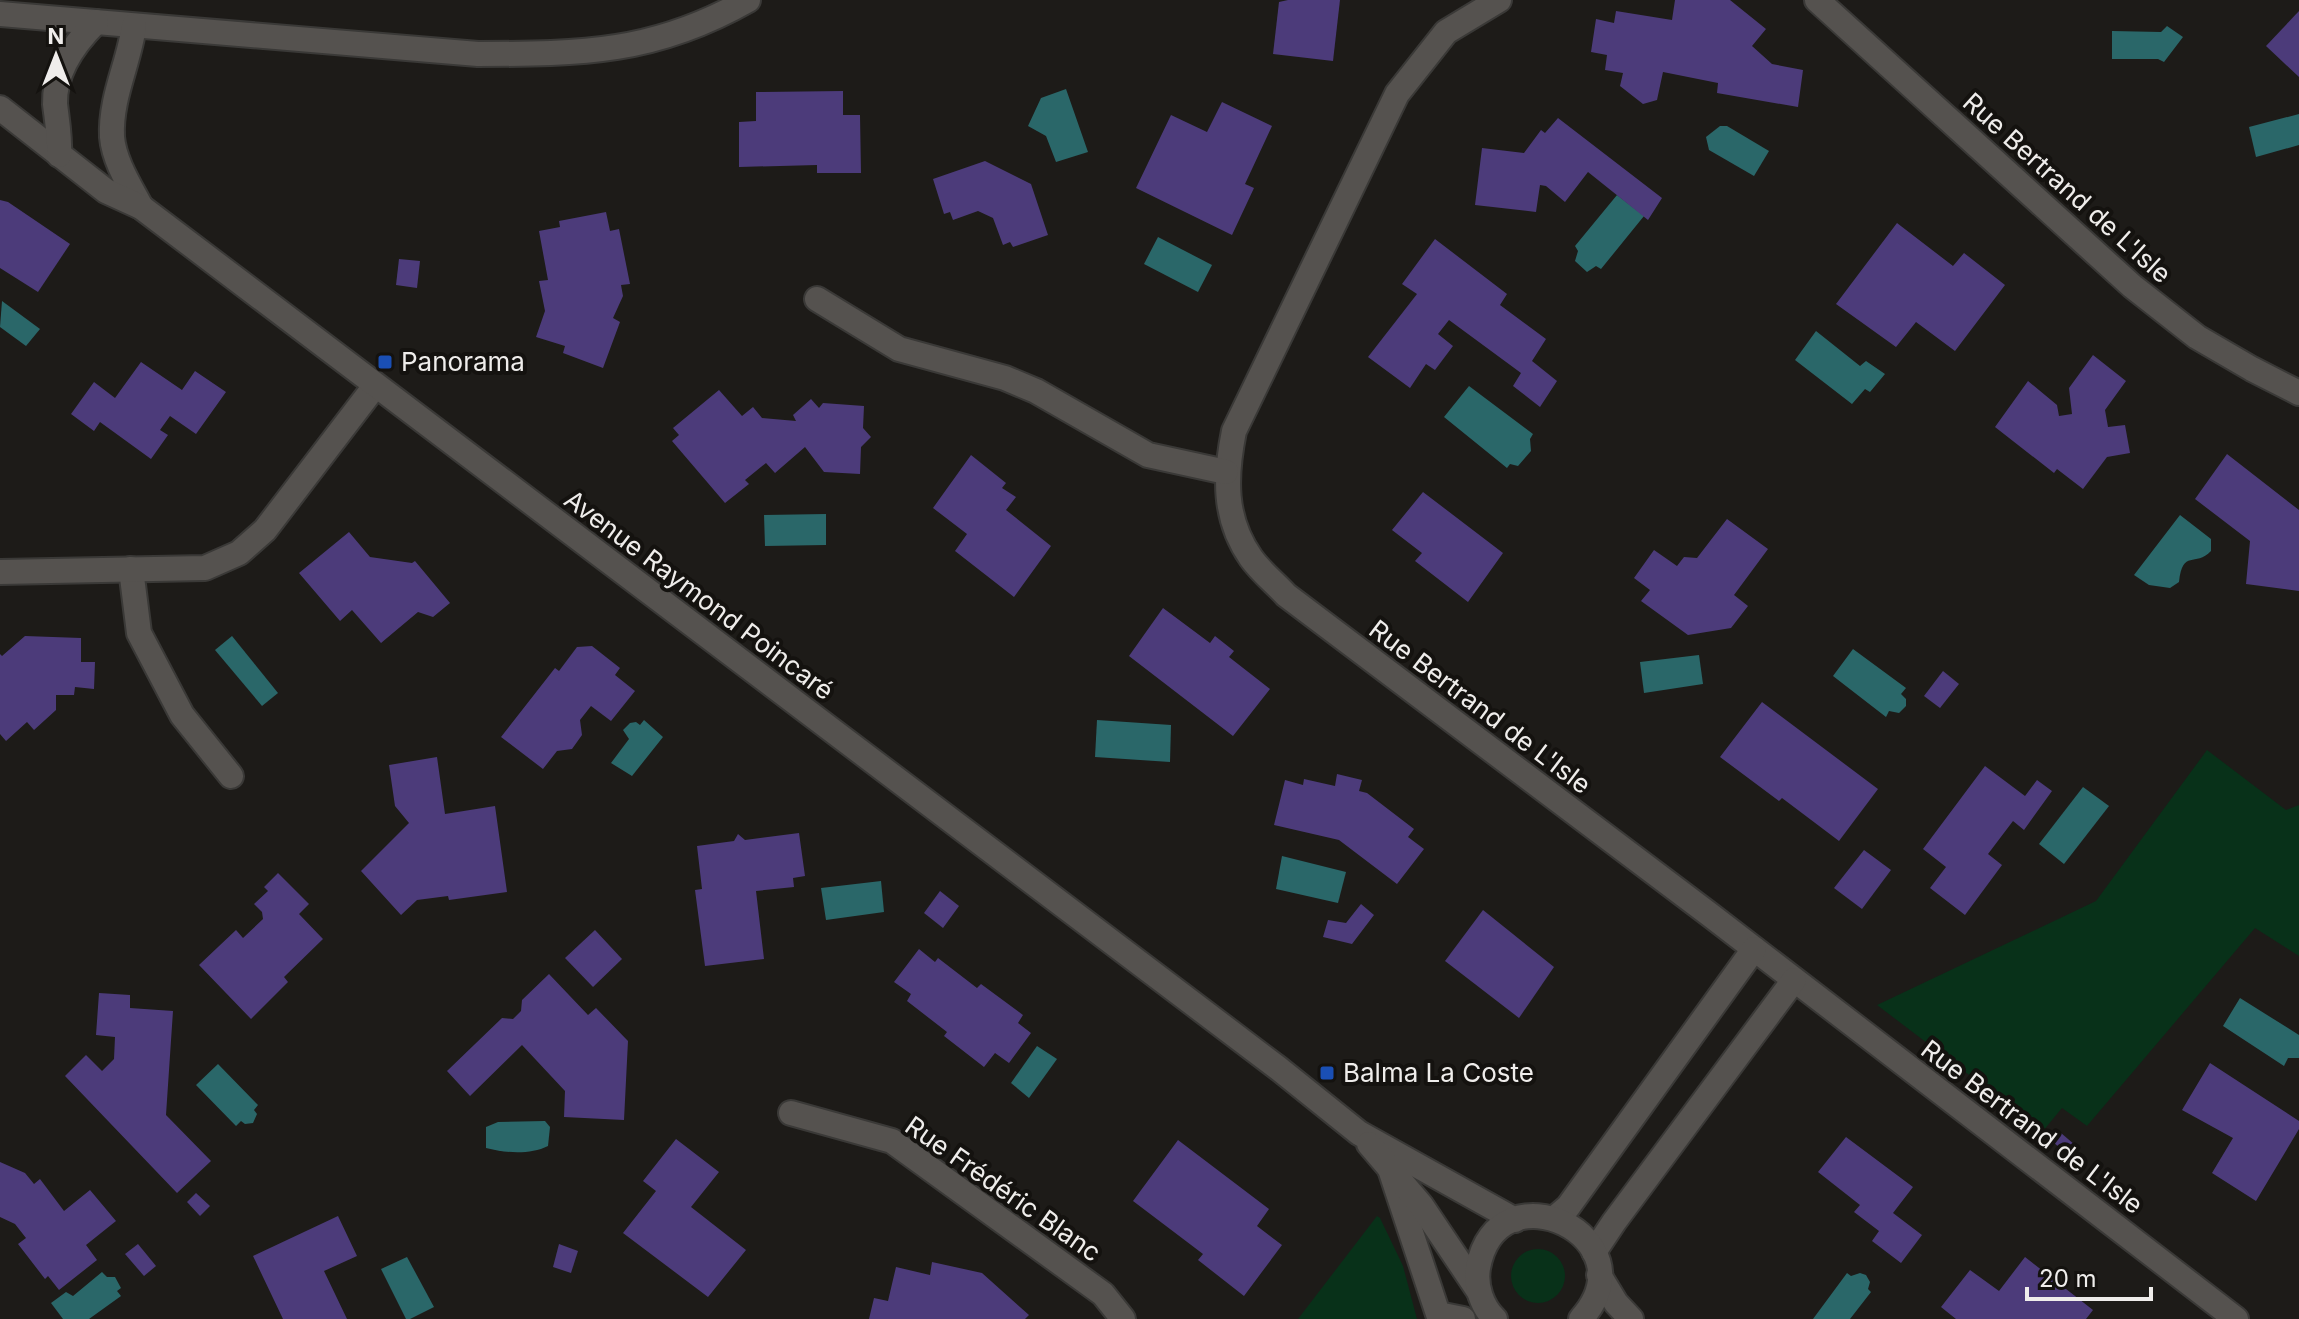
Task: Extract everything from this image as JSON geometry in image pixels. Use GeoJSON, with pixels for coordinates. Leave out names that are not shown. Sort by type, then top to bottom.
{"type":"FeatureCollection","features":[{"type":"Feature","properties":{"kind":"street"},"geometry":{"type":"LineString","coordinates":[[0,14],[478,54],[545,54],[609,50],[667,37],[713,19],[748,0]]}},
{"type":"Feature","properties":{"kind":"street","name":"Rue Bertrand de L'Isle"},"geometry":{"type":"LineString","coordinates":[[1499,0],[1446,32],[1397,94],[1234,431],[1226,472],[1233,523],[1251,558],[1286,595],[2236,1319]]}},
{"type":"Feature","properties":{"kind":"street","name":"Rue Bertrand de L'Isle"},"geometry":{"type":"LineString","coordinates":[[1817,0],[2132,286],[2197,337],[2299,393]]}},
{"type":"Feature","properties":{"kind":"street"},"geometry":{"type":"LineString","coordinates":[[59,155],[55,100],[60,78],[67,57],[96,22]]}},
{"type":"Feature","properties":{"kind":"street"},"geometry":{"type":"LineString","coordinates":[[134,26],[132,44],[114,104],[112,139],[123,172],[141,207]]}},
{"type":"Feature","properties":{"kind":"street","name":"Avenue Raymond Poincaré"},"geometry":{"type":"LineString","coordinates":[[0,108],[106,191],[141,207],[1278,1068],[1359,1133],[1515,1220]]}},
{"type":"Feature","properties":{"kind":"street"},"geometry":{"type":"LineString","coordinates":[[817,299],[899,349],[1005,378],[1148,455],[1226,472]]}},
{"type":"Feature","properties":{"kind":"street"},"geometry":{"type":"LineString","coordinates":[[0,572],[205,568],[239,553],[265,530],[375,386]]}},
{"type":"Feature","properties":{"kind":"street"},"geometry":{"type":"LineString","coordinates":[[131,569],[139,633],[182,715],[231,776]]}},
{"type":"Feature","properties":{"kind":"street"},"geometry":{"type":"LineString","coordinates":[[1555,1218],[1568,1207],[1754,949]]}},
{"type":"Feature","properties":{"kind":"street"},"geometry":{"type":"LineString","coordinates":[[1581,1319],[1595,1297],[1597,1264],[1614,1222],[1794,980]]}},
{"type":"Feature","properties":{"kind":"street","name":"Rue Frédéric Blanc"},"geometry":{"type":"LineString","coordinates":[[791,1113],[892,1141],[1103,1294],[1123,1319]]}},
{"type":"Feature","properties":{"kind":"street","name":"Avenue Raymond Poincaré"},"geometry":{"type":"LineString","coordinates":[[1359,1133],[1421,1205],[1483,1307]]}},
{"type":"Feature","properties":{"kind":"street","name":"Avenue Raymond Poincaré"},"geometry":{"type":"LineString","coordinates":[[1390,1169],[1438,1314],[1463,1319]]}},
{"type":"Feature","properties":{"kind":"street"},"geometry":{"type":"LineString","coordinates":[[1483,1307],[1477,1275],[1480,1257],[1488,1242],[1500,1229],[1515,1220],[1542,1216],[1555,1218],[1578,1231],[1616,1303],[1631,1319]]}},
{"type":"Feature","properties":{"kind":"green space"},"geometry":{"type":"Polygon","coordinates":[[[2207,750],[2286,810],[2299,805],[2299,956],[2255,928],[2087,1126],[2062,1108],[2043,1131],[1877,1005],[2096,901],[2207,750]]]}},
{"type":"Feature","properties":{"kind":"green space"},"geometry":{"type":"Polygon","coordinates":[[[1377,1216],[1403,1266],[1417,1319],[1298,1319],[1377,1216]]]}},
{"type":"Feature","properties":{"kind":"green space"},"geometry":{"type":"Polygon","coordinates":[[[1538,1249],[1557,1257],[1565,1276],[1557,1295],[1538,1303],[1519,1295],[1511,1276],[1519,1257],[1538,1249]]]}},
{"type":"Feature","properties":{"kind":"water"},"geometry":{"type":"Polygon","coordinates":[[[2167,26],[2183,37],[2164,62],[2158,59],[2112,59],[2112,31],[2161,32],[2167,26]]]}},
{"type":"Feature","properties":{"kind":"water"},"geometry":{"type":"Polygon","coordinates":[[[1066,89],[1088,152],[1056,162],[1046,136],[1028,126],[1041,98],[1066,89]]]}},
{"type":"Feature","properties":{"kind":"water"},"geometry":{"type":"Polygon","coordinates":[[[2299,114],[2299,145],[2256,157],[2249,127],[2299,114]]]}},
{"type":"Feature","properties":{"kind":"water"},"geometry":{"type":"Polygon","coordinates":[[[1720,126],[1727,126],[1769,151],[1754,176],[1709,150],[1706,137],[1720,126]]]}},
{"type":"Feature","properties":{"kind":"water"},"geometry":{"type":"Polygon","coordinates":[[[1617,195],[1644,216],[1601,269],[1596,266],[1587,272],[1575,261],[1578,251],[1575,246],[1617,195]]]}},
{"type":"Feature","properties":{"kind":"water"},"geometry":{"type":"Polygon","coordinates":[[[1158,237],[1212,265],[1198,292],[1144,264],[1158,237]]]}},
{"type":"Feature","properties":{"kind":"water"},"geometry":{"type":"Polygon","coordinates":[[[2,301],[40,329],[26,346],[0,327],[2,301]]]}},
{"type":"Feature","properties":{"kind":"water"},"geometry":{"type":"Polygon","coordinates":[[[1816,331],[1860,366],[1866,361],[1885,374],[1870,392],[1865,389],[1852,404],[1795,360],[1816,331]]]}},
{"type":"Feature","properties":{"kind":"water"},"geometry":{"type":"Polygon","coordinates":[[[1469,386],[1533,434],[1531,451],[1518,466],[1510,464],[1507,468],[1444,417],[1469,386]]]}},
{"type":"Feature","properties":{"kind":"water"},"geometry":{"type":"Polygon","coordinates":[[[826,514],[826,545],[765,546],[764,515],[826,514]]]}},
{"type":"Feature","properties":{"kind":"water"},"geometry":{"type":"Polygon","coordinates":[[[2180,515],[2211,539],[2211,551],[2183,565],[2179,582],[2170,588],[2149,585],[2134,575],[2180,515]]]}},
{"type":"Feature","properties":{"kind":"water"},"geometry":{"type":"Polygon","coordinates":[[[232,636],[278,693],[262,706],[215,650],[232,636]]]}},
{"type":"Feature","properties":{"kind":"water"},"geometry":{"type":"Polygon","coordinates":[[[1853,649],[1906,688],[1901,694],[1906,699],[1906,706],[1899,713],[1889,711],[1886,717],[1833,676],[1853,649]]]}},
{"type":"Feature","properties":{"kind":"water"},"geometry":{"type":"Polygon","coordinates":[[[1699,655],[1703,684],[1644,693],[1640,662],[1699,655]]]}},
{"type":"Feature","properties":{"kind":"water"},"geometry":{"type":"Polygon","coordinates":[[[644,720],[663,737],[632,776],[611,763],[629,739],[623,730],[630,723],[640,725],[644,720]]]}},
{"type":"Feature","properties":{"kind":"water"},"geometry":{"type":"Polygon","coordinates":[[[1097,720],[1171,725],[1170,762],[1095,757],[1097,720]]]}},
{"type":"Feature","properties":{"kind":"water"},"geometry":{"type":"Polygon","coordinates":[[[2083,787],[2109,806],[2064,864],[2039,844],[2083,787]]]}},
{"type":"Feature","properties":{"kind":"water"},"geometry":{"type":"Polygon","coordinates":[[[1282,856],[1346,872],[1338,903],[1276,889],[1282,856]]]}},
{"type":"Feature","properties":{"kind":"water"},"geometry":{"type":"Polygon","coordinates":[[[881,881],[884,912],[826,920],[821,888],[881,881]]]}},
{"type":"Feature","properties":{"kind":"water"},"geometry":{"type":"Polygon","coordinates":[[[2240,998],[2299,1035],[2299,1058],[2288,1058],[2284,1066],[2223,1026],[2240,998]]]}},
{"type":"Feature","properties":{"kind":"water"},"geometry":{"type":"Polygon","coordinates":[[[1037,1046],[1057,1059],[1029,1098],[1011,1083],[1037,1046]]]}},
{"type":"Feature","properties":{"kind":"water"},"geometry":{"type":"Polygon","coordinates":[[[218,1064],[258,1105],[254,1110],[257,1114],[253,1123],[241,1121],[236,1126],[196,1085],[218,1064]]]}},
{"type":"Feature","properties":{"kind":"water"},"geometry":{"type":"Polygon","coordinates":[[[545,1121],[550,1127],[548,1146],[517,1152],[486,1148],[486,1127],[498,1122],[545,1121]]]}},
{"type":"Feature","properties":{"kind":"water"},"geometry":{"type":"Polygon","coordinates":[[[407,1257],[434,1307],[410,1319],[406,1319],[381,1269],[407,1257]]]}},
{"type":"Feature","properties":{"kind":"water"},"geometry":{"type":"Polygon","coordinates":[[[102,1272],[107,1277],[115,1277],[121,1288],[117,1291],[121,1296],[89,1319],[63,1319],[51,1303],[66,1292],[73,1296],[102,1272]]]}},
{"type":"Feature","properties":{"kind":"water"},"geometry":{"type":"Polygon","coordinates":[[[1847,1273],[1851,1276],[1866,1275],[1871,1292],[1850,1319],[1813,1319],[1847,1273]]]}},
{"type":"Feature","properties":{"kind":"building"},"geometry":{"type":"Polygon","coordinates":[[[1340,0],[1333,61],[1273,54],[1279,2],[1340,0]]]}},
{"type":"Feature","properties":{"kind":"building"},"geometry":{"type":"Polygon","coordinates":[[[1675,0],[1730,0],[1766,29],[1752,46],[1772,64],[1803,70],[1798,107],[1717,93],[1718,83],[1663,72],[1657,100],[1643,104],[1620,86],[1623,73],[1605,70],[1607,55],[1591,52],[1596,19],[1614,23],[1616,11],[1672,20],[1675,0]]]}},
{"type":"Feature","properties":{"kind":"building"},"geometry":{"type":"Polygon","coordinates":[[[2299,11],[2299,77],[2266,46],[2299,11]]]}},
{"type":"Feature","properties":{"kind":"building"},"geometry":{"type":"Polygon","coordinates":[[[843,91],[843,115],[860,115],[861,173],[817,173],[817,165],[739,167],[739,122],[756,121],[756,92],[843,91]]]}},
{"type":"Feature","properties":{"kind":"building"},"geometry":{"type":"Polygon","coordinates":[[[1222,102],[1272,126],[1245,184],[1254,188],[1232,235],[1136,188],[1171,115],[1207,132],[1222,102]]]}},
{"type":"Feature","properties":{"kind":"building"},"geometry":{"type":"Polygon","coordinates":[[[1558,118],[1662,198],[1648,220],[1588,172],[1565,202],[1546,186],[1540,185],[1536,212],[1475,205],[1482,148],[1524,153],[1541,130],[1545,133],[1558,118]]]}},
{"type":"Feature","properties":{"kind":"building"},"geometry":{"type":"Polygon","coordinates":[[[985,161],[1031,184],[1048,235],[1013,247],[1010,242],[1003,245],[993,218],[978,211],[953,220],[950,212],[944,214],[933,179],[985,161]]]}},
{"type":"Feature","properties":{"kind":"building"},"geometry":{"type":"Polygon","coordinates":[[[0,200],[8,202],[70,244],[38,292],[0,268],[0,200]]]}},
{"type":"Feature","properties":{"kind":"building"},"geometry":{"type":"Polygon","coordinates":[[[606,212],[610,231],[619,229],[630,284],[621,285],[623,296],[613,318],[620,322],[603,368],[563,353],[565,346],[536,337],[545,311],[539,281],[548,280],[539,231],[560,227],[559,221],[606,212]]]}},
{"type":"Feature","properties":{"kind":"building"},"geometry":{"type":"Polygon","coordinates":[[[1897,223],[1953,266],[1964,253],[2005,285],[1955,351],[1916,322],[1896,347],[1836,304],[1897,223]]]}},
{"type":"Feature","properties":{"kind":"building"},"geometry":{"type":"Polygon","coordinates":[[[1435,239],[1507,294],[1500,305],[1546,339],[1532,361],[1557,381],[1540,407],[1513,386],[1521,373],[1449,320],[1438,334],[1453,346],[1435,370],[1426,364],[1410,388],[1368,357],[1417,294],[1402,284],[1435,239]]]}},
{"type":"Feature","properties":{"kind":"building"},"geometry":{"type":"Polygon","coordinates":[[[399,259],[420,261],[417,288],[396,285],[399,259]]]}},
{"type":"Feature","properties":{"kind":"building"},"geometry":{"type":"Polygon","coordinates":[[[2093,355],[2126,381],[2105,410],[2108,427],[2125,425],[2130,453],[2107,457],[2083,489],[2057,469],[2054,473],[1995,427],[2028,381],[2057,405],[2059,416],[2072,414],[2069,388],[2093,355]]]}},
{"type":"Feature","properties":{"kind":"building"},"geometry":{"type":"Polygon","coordinates":[[[141,362],[182,390],[195,371],[226,392],[196,434],[170,416],[160,430],[168,435],[151,459],[100,422],[94,431],[71,414],[94,382],[115,398],[141,362]]]}},
{"type":"Feature","properties":{"kind":"building"},"geometry":{"type":"Polygon","coordinates":[[[719,390],[742,416],[753,407],[762,418],[796,421],[793,415],[811,399],[819,408],[823,403],[864,406],[863,428],[871,437],[861,447],[860,474],[824,472],[805,447],[775,473],[766,463],[745,480],[749,484],[725,503],[672,441],[679,435],[673,428],[719,390]]]}},
{"type":"Feature","properties":{"kind":"building"},"geometry":{"type":"Polygon","coordinates":[[[2227,454],[2299,510],[2299,591],[2246,584],[2250,541],[2195,499],[2227,454]]]}},
{"type":"Feature","properties":{"kind":"building"},"geometry":{"type":"Polygon","coordinates":[[[971,455],[1006,483],[1002,488],[1016,497],[1006,510],[1051,546],[1014,597],[955,551],[967,534],[933,508],[971,455]]]}},
{"type":"Feature","properties":{"kind":"building"},"geometry":{"type":"Polygon","coordinates":[[[1423,492],[1503,553],[1468,602],[1415,561],[1422,553],[1392,530],[1423,492]]]}},
{"type":"Feature","properties":{"kind":"building"},"geometry":{"type":"Polygon","coordinates":[[[1727,519],[1768,549],[1734,595],[1748,606],[1731,628],[1688,635],[1641,601],[1650,590],[1634,578],[1654,550],[1677,566],[1684,557],[1697,558],[1727,519]]]}},
{"type":"Feature","properties":{"kind":"building"},"geometry":{"type":"Polygon","coordinates":[[[349,532],[370,557],[415,561],[450,603],[433,617],[418,612],[381,643],[352,610],[340,621],[299,573],[349,532]]]}},
{"type":"Feature","properties":{"kind":"building"},"geometry":{"type":"Polygon","coordinates":[[[1163,608],[1210,643],[1215,636],[1234,651],[1229,657],[1270,689],[1233,736],[1129,656],[1163,608]]]}},
{"type":"Feature","properties":{"kind":"building"},"geometry":{"type":"Polygon","coordinates":[[[25,636],[81,638],[81,662],[95,662],[94,689],[75,687],[74,695],[56,695],[56,710],[34,730],[27,722],[6,741],[0,734],[0,654],[2,656],[25,636]]]}},
{"type":"Feature","properties":{"kind":"building"},"geometry":{"type":"Polygon","coordinates":[[[592,646],[620,668],[615,675],[635,691],[611,721],[591,706],[580,720],[582,735],[572,749],[557,751],[543,769],[501,737],[555,668],[559,671],[577,647],[592,646]]]}},
{"type":"Feature","properties":{"kind":"building"},"geometry":{"type":"Polygon","coordinates":[[[1943,671],[1959,684],[1940,708],[1924,696],[1943,671]]]}},
{"type":"Feature","properties":{"kind":"building"},"geometry":{"type":"Polygon","coordinates":[[[1762,702],[1878,789],[1839,841],[1720,757],[1762,702]]]}},
{"type":"Feature","properties":{"kind":"building"},"geometry":{"type":"Polygon","coordinates":[[[437,757],[445,814],[495,806],[507,892],[449,900],[448,896],[417,900],[401,915],[361,871],[409,823],[395,806],[389,765],[437,757]]]}},
{"type":"Feature","properties":{"kind":"building"},"geometry":{"type":"Polygon","coordinates":[[[1985,766],[2025,796],[2037,780],[2052,791],[2024,830],[2013,821],[1988,854],[2002,865],[1965,915],[1930,888],[1946,867],[1923,849],[1985,766]]]}},
{"type":"Feature","properties":{"kind":"building"},"geometry":{"type":"Polygon","coordinates":[[[1337,774],[1362,780],[1359,791],[1367,793],[1414,829],[1408,837],[1424,849],[1397,884],[1339,840],[1274,825],[1285,780],[1303,785],[1304,779],[1335,786],[1337,774]]]}},
{"type":"Feature","properties":{"kind":"building"},"geometry":{"type":"Polygon","coordinates":[[[799,833],[805,876],[793,878],[794,887],[756,891],[764,959],[705,966],[695,890],[702,889],[697,846],[734,841],[738,834],[745,840],[799,833]]]}},
{"type":"Feature","properties":{"kind":"building"},"geometry":{"type":"Polygon","coordinates":[[[1864,850],[1891,870],[1862,909],[1834,888],[1864,850]]]}},
{"type":"Feature","properties":{"kind":"building"},"geometry":{"type":"Polygon","coordinates":[[[278,873],[309,904],[299,914],[323,939],[284,977],[288,982],[251,1019],[199,965],[236,930],[243,938],[263,919],[262,912],[254,904],[268,891],[264,887],[278,873]]]}},
{"type":"Feature","properties":{"kind":"building"},"geometry":{"type":"Polygon","coordinates":[[[940,891],[959,906],[943,928],[924,913],[940,891]]]}},
{"type":"Feature","properties":{"kind":"building"},"geometry":{"type":"Polygon","coordinates":[[[1361,904],[1374,915],[1352,944],[1323,937],[1328,920],[1346,923],[1361,904]]]}},
{"type":"Feature","properties":{"kind":"building"},"geometry":{"type":"Polygon","coordinates":[[[1483,910],[1554,967],[1519,1018],[1445,961],[1483,910]]]}},
{"type":"Feature","properties":{"kind":"building"},"geometry":{"type":"Polygon","coordinates":[[[595,930],[622,959],[593,987],[565,958],[595,930]]]}},
{"type":"Feature","properties":{"kind":"building"},"geometry":{"type":"Polygon","coordinates":[[[919,949],[935,962],[938,958],[977,988],[981,984],[1023,1015],[1018,1023],[1031,1033],[1009,1063],[995,1053],[984,1067],[944,1036],[947,1032],[907,1001],[911,994],[894,982],[919,949]]]}},
{"type":"Feature","properties":{"kind":"building"},"geometry":{"type":"Polygon","coordinates":[[[549,974],[588,1015],[596,1008],[628,1041],[624,1120],[564,1117],[565,1091],[522,1045],[470,1096],[447,1071],[502,1018],[513,1019],[521,1011],[522,1000],[549,974]]]}},
{"type":"Feature","properties":{"kind":"building"},"geometry":{"type":"Polygon","coordinates":[[[99,993],[130,995],[130,1008],[173,1011],[166,1115],[211,1161],[177,1193],[65,1076],[86,1055],[102,1071],[114,1059],[115,1037],[96,1035],[99,993]]]}},
{"type":"Feature","properties":{"kind":"building"},"geometry":{"type":"Polygon","coordinates":[[[2210,1063],[2299,1121],[2299,1129],[2256,1201],[2212,1173],[2233,1138],[2182,1110],[2210,1063]]]}},
{"type":"Feature","properties":{"kind":"building"},"geometry":{"type":"Polygon","coordinates":[[[2061,1133],[2075,1145],[2068,1155],[2053,1142],[2061,1133]]]}},
{"type":"Feature","properties":{"kind":"building"},"geometry":{"type":"Polygon","coordinates":[[[1846,1137],[1913,1187],[1893,1213],[1922,1235],[1901,1263],[1872,1241],[1879,1231],[1854,1212],[1860,1205],[1818,1172],[1846,1137]]]}},
{"type":"Feature","properties":{"kind":"building"},"geometry":{"type":"Polygon","coordinates":[[[676,1139],[719,1172],[691,1207],[746,1250],[708,1297],[623,1233],[656,1191],[643,1181],[676,1139]]]}},
{"type":"Feature","properties":{"kind":"building"},"geometry":{"type":"Polygon","coordinates":[[[1178,1140],[1269,1209],[1257,1226],[1282,1245],[1244,1296],[1198,1260],[1203,1254],[1133,1201],[1178,1140]]]}},
{"type":"Feature","properties":{"kind":"building"},"geometry":{"type":"Polygon","coordinates":[[[0,1162],[25,1173],[34,1184],[40,1179],[64,1211],[90,1190],[116,1221],[86,1245],[97,1260],[59,1290],[48,1276],[45,1279],[18,1244],[26,1238],[15,1224],[0,1217],[0,1162]]]}},
{"type":"Feature","properties":{"kind":"building"},"geometry":{"type":"Polygon","coordinates":[[[196,1193],[210,1206],[200,1216],[187,1202],[196,1193]]]}},
{"type":"Feature","properties":{"kind":"building"},"geometry":{"type":"Polygon","coordinates":[[[338,1216],[357,1256],[324,1271],[347,1319],[283,1319],[253,1256],[338,1216]]]}},
{"type":"Feature","properties":{"kind":"building"},"geometry":{"type":"Polygon","coordinates":[[[138,1244],[156,1266],[144,1276],[125,1254],[138,1244]]]}},
{"type":"Feature","properties":{"kind":"building"},"geometry":{"type":"Polygon","coordinates":[[[559,1244],[578,1251],[571,1273],[553,1267],[559,1244]]]}},
{"type":"Feature","properties":{"kind":"building"},"geometry":{"type":"Polygon","coordinates":[[[2025,1257],[2093,1310],[2086,1319],[1956,1319],[1941,1307],[1970,1270],[1999,1291],[2025,1257]]]}},
{"type":"Feature","properties":{"kind":"building"},"geometry":{"type":"Polygon","coordinates":[[[932,1262],[982,1273],[1029,1315],[1025,1319],[869,1319],[874,1298],[888,1301],[896,1267],[930,1275],[932,1262]]]}},
{"type":"Feature","properties":{"kind":"place","name":"Panorama"},"geometry":{"type":"Point","coordinates":[385,362]}},
{"type":"Feature","properties":{"kind":"place","name":"Balma La Coste"},"geometry":{"type":"Point","coordinates":[1327,1073]}}]}
